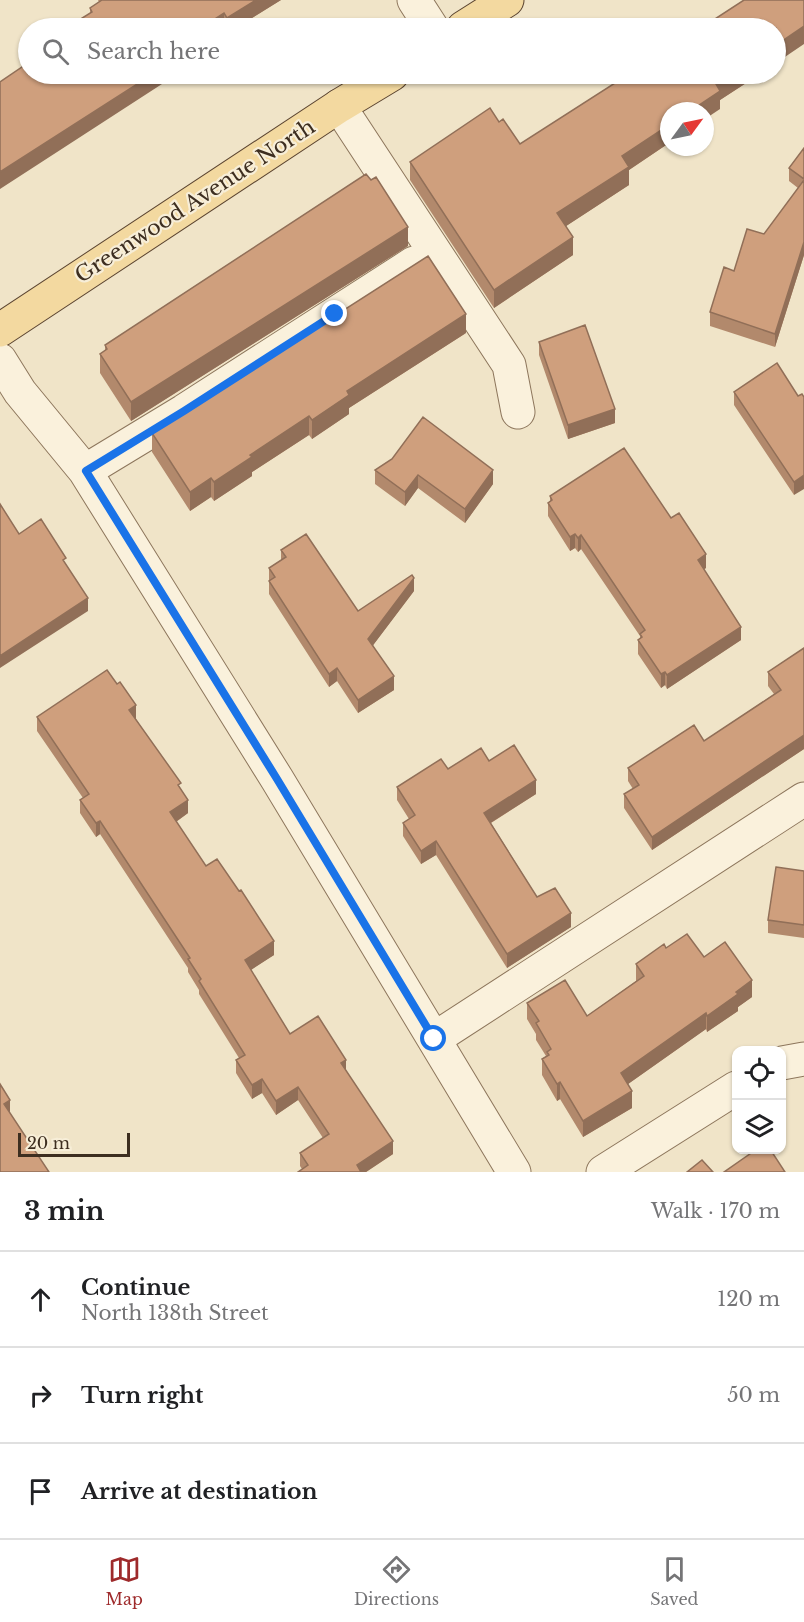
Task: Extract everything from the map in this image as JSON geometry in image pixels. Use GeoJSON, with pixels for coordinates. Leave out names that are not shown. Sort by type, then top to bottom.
{"type":"FeatureCollection","features":[{"type":"Feature","properties":{"kind":"main road"},"geometry":{"type":"LineString","coordinates":[[479,18],[507,0]]}},
{"type":"Feature","properties":{"kind":"main road","name":"Greenwood Avenue North"},"geometry":{"type":"LineString","coordinates":[[0,330],[375,84]]}},
{"type":"Feature","properties":{"kind":"street"},"geometry":{"type":"LineString","coordinates":[[414,0],[426,18]]}},
{"type":"Feature","properties":{"kind":"street"},"geometry":{"type":"LineString","coordinates":[[339,106],[509,365],[518,412]]}},
{"type":"Feature","properties":{"kind":"street"},"geometry":{"type":"LineString","coordinates":[[86,471],[184,411],[414,263]]}},
{"type":"Feature","properties":{"kind":"street"},"geometry":{"type":"LineString","coordinates":[[0,360],[20,392],[86,471],[277,779],[514,1172]]}},
{"type":"Feature","properties":{"kind":"street"},"geometry":{"type":"LineString","coordinates":[[434,1039],[804,799]]}},
{"type":"Feature","properties":{"kind":"street"},"geometry":{"type":"LineString","coordinates":[[786,1062],[804,1059]]}},
{"type":"Feature","properties":{"kind":"street"},"geometry":{"type":"LineString","coordinates":[[603,1172],[732,1091]]}},
{"type":"Feature","properties":{"kind":"building"},"geometry":{"type":"Polygon","coordinates":[[[102,0],[256,0],[227,18],[224,13],[216,18],[82,18],[92,12],[90,8],[102,0]]]}},
{"type":"Feature","properties":{"kind":"building"},"geometry":{"type":"Polygon","coordinates":[[[744,0],[804,0],[804,26],[786,38],[786,18],[716,18],[744,0]]]}},
{"type":"Feature","properties":{"kind":"building"},"geometry":{"type":"Polygon","coordinates":[[[18,70],[18,84],[137,84],[0,172],[0,82],[18,70]]]}},
{"type":"Feature","properties":{"kind":"building"},"geometry":{"type":"Polygon","coordinates":[[[613,84],[716,84],[720,91],[704,102],[660,102],[660,131],[622,156],[629,167],[557,213],[573,237],[494,290],[410,162],[490,108],[499,122],[503,119],[520,144],[613,84]]]}},
{"type":"Feature","properties":{"kind":"building"},"geometry":{"type":"Polygon","coordinates":[[[804,148],[804,179],[789,168],[804,148]]]}},
{"type":"Feature","properties":{"kind":"building"},"geometry":{"type":"Polygon","coordinates":[[[366,174],[371,180],[376,177],[408,227],[131,402],[100,354],[107,349],[105,345],[366,174]]]}},
{"type":"Feature","properties":{"kind":"building"},"geometry":{"type":"Polygon","coordinates":[[[804,180],[804,242],[775,334],[710,312],[724,267],[734,271],[747,229],[764,234],[804,180]]]}},
{"type":"Feature","properties":{"kind":"building"},"geometry":{"type":"Polygon","coordinates":[[[428,256],[466,314],[347,391],[349,395],[312,420],[309,416],[214,482],[211,478],[190,492],[152,433],[428,256]]]}},
{"type":"Feature","properties":{"kind":"building"},"geometry":{"type":"Polygon","coordinates":[[[585,325],[615,409],[568,425],[539,342],[585,325]]]}},
{"type":"Feature","properties":{"kind":"building"},"geometry":{"type":"Polygon","coordinates":[[[777,363],[798,396],[802,394],[804,397],[804,475],[794,482],[734,392],[777,363]]]}},
{"type":"Feature","properties":{"kind":"building"},"geometry":{"type":"Polygon","coordinates":[[[423,417],[493,470],[465,509],[418,475],[405,492],[375,470],[392,459],[423,417]]]}},
{"type":"Feature","properties":{"kind":"building"},"geometry":{"type":"Polygon","coordinates":[[[624,448],[671,518],[679,513],[706,554],[698,560],[741,627],[667,675],[665,672],[661,674],[638,640],[642,637],[640,634],[645,630],[581,535],[578,538],[575,534],[570,537],[548,503],[552,500],[550,496],[624,448]]]}},
{"type":"Feature","properties":{"kind":"building"},"geometry":{"type":"Polygon","coordinates":[[[0,504],[19,534],[41,519],[66,558],[63,560],[88,598],[0,656],[0,504]]]}},
{"type":"Feature","properties":{"kind":"building"},"geometry":{"type":"Polygon","coordinates":[[[306,534],[358,611],[412,575],[414,578],[368,639],[394,676],[358,700],[337,668],[329,674],[269,581],[275,577],[269,568],[286,557],[281,550],[306,534]]]}},
{"type":"Feature","properties":{"kind":"building"},"geometry":{"type":"Polygon","coordinates":[[[804,648],[804,735],[652,837],[624,794],[639,785],[628,768],[694,725],[704,741],[781,690],[768,672],[804,648]]]}},
{"type":"Feature","properties":{"kind":"building"},"geometry":{"type":"Polygon","coordinates":[[[107,670],[117,684],[120,682],[136,705],[129,710],[181,783],[178,785],[188,800],[170,812],[206,866],[217,859],[239,891],[241,890],[274,941],[245,960],[290,1034],[318,1016],[346,1060],[341,1063],[393,1141],[357,1165],[361,1172],[298,1172],[308,1165],[300,1153],[329,1134],[298,1087],[276,1101],[262,1079],[252,1085],[236,1060],[245,1055],[199,981],[201,979],[188,959],[190,958],[100,821],[96,823],[80,800],[89,794],[37,717],[107,670]]]}},
{"type":"Feature","properties":{"kind":"building"},"geometry":{"type":"Polygon","coordinates":[[[514,745],[536,780],[484,813],[537,897],[555,888],[571,913],[507,954],[436,841],[421,851],[403,823],[415,815],[397,787],[441,759],[448,769],[481,748],[489,761],[514,745]]]}},
{"type":"Feature","properties":{"kind":"building"},"geometry":{"type":"Polygon","coordinates":[[[776,867],[804,871],[804,925],[768,920],[776,867]]]}},
{"type":"Feature","properties":{"kind":"building"},"geometry":{"type":"Polygon","coordinates":[[[687,934],[704,957],[725,942],[752,980],[736,992],[738,994],[707,1016],[706,1013],[621,1073],[632,1091],[583,1121],[560,1082],[557,1084],[542,1059],[549,1055],[547,1052],[551,1049],[536,1023],[539,1021],[527,1003],[565,980],[587,1016],[644,976],[636,964],[664,944],[666,948],[687,934]]]}},
{"type":"Feature","properties":{"kind":"building"},"geometry":{"type":"Polygon","coordinates":[[[0,1084],[10,1100],[4,1104],[49,1172],[0,1172],[0,1084]]]}},
{"type":"Feature","properties":{"kind":"building"},"geometry":{"type":"Polygon","coordinates":[[[750,1154],[773,1154],[785,1172],[724,1172],[750,1154]]]}},
{"type":"Feature","properties":{"kind":"building"},"geometry":{"type":"Polygon","coordinates":[[[702,1160],[713,1172],[687,1172],[702,1160]]]}},
{"type":"Feature","properties":{"kind":"route"},"geometry":{"type":"LineString","coordinates":[[335,314],[86,471],[277,779],[434,1039]]}}]}
